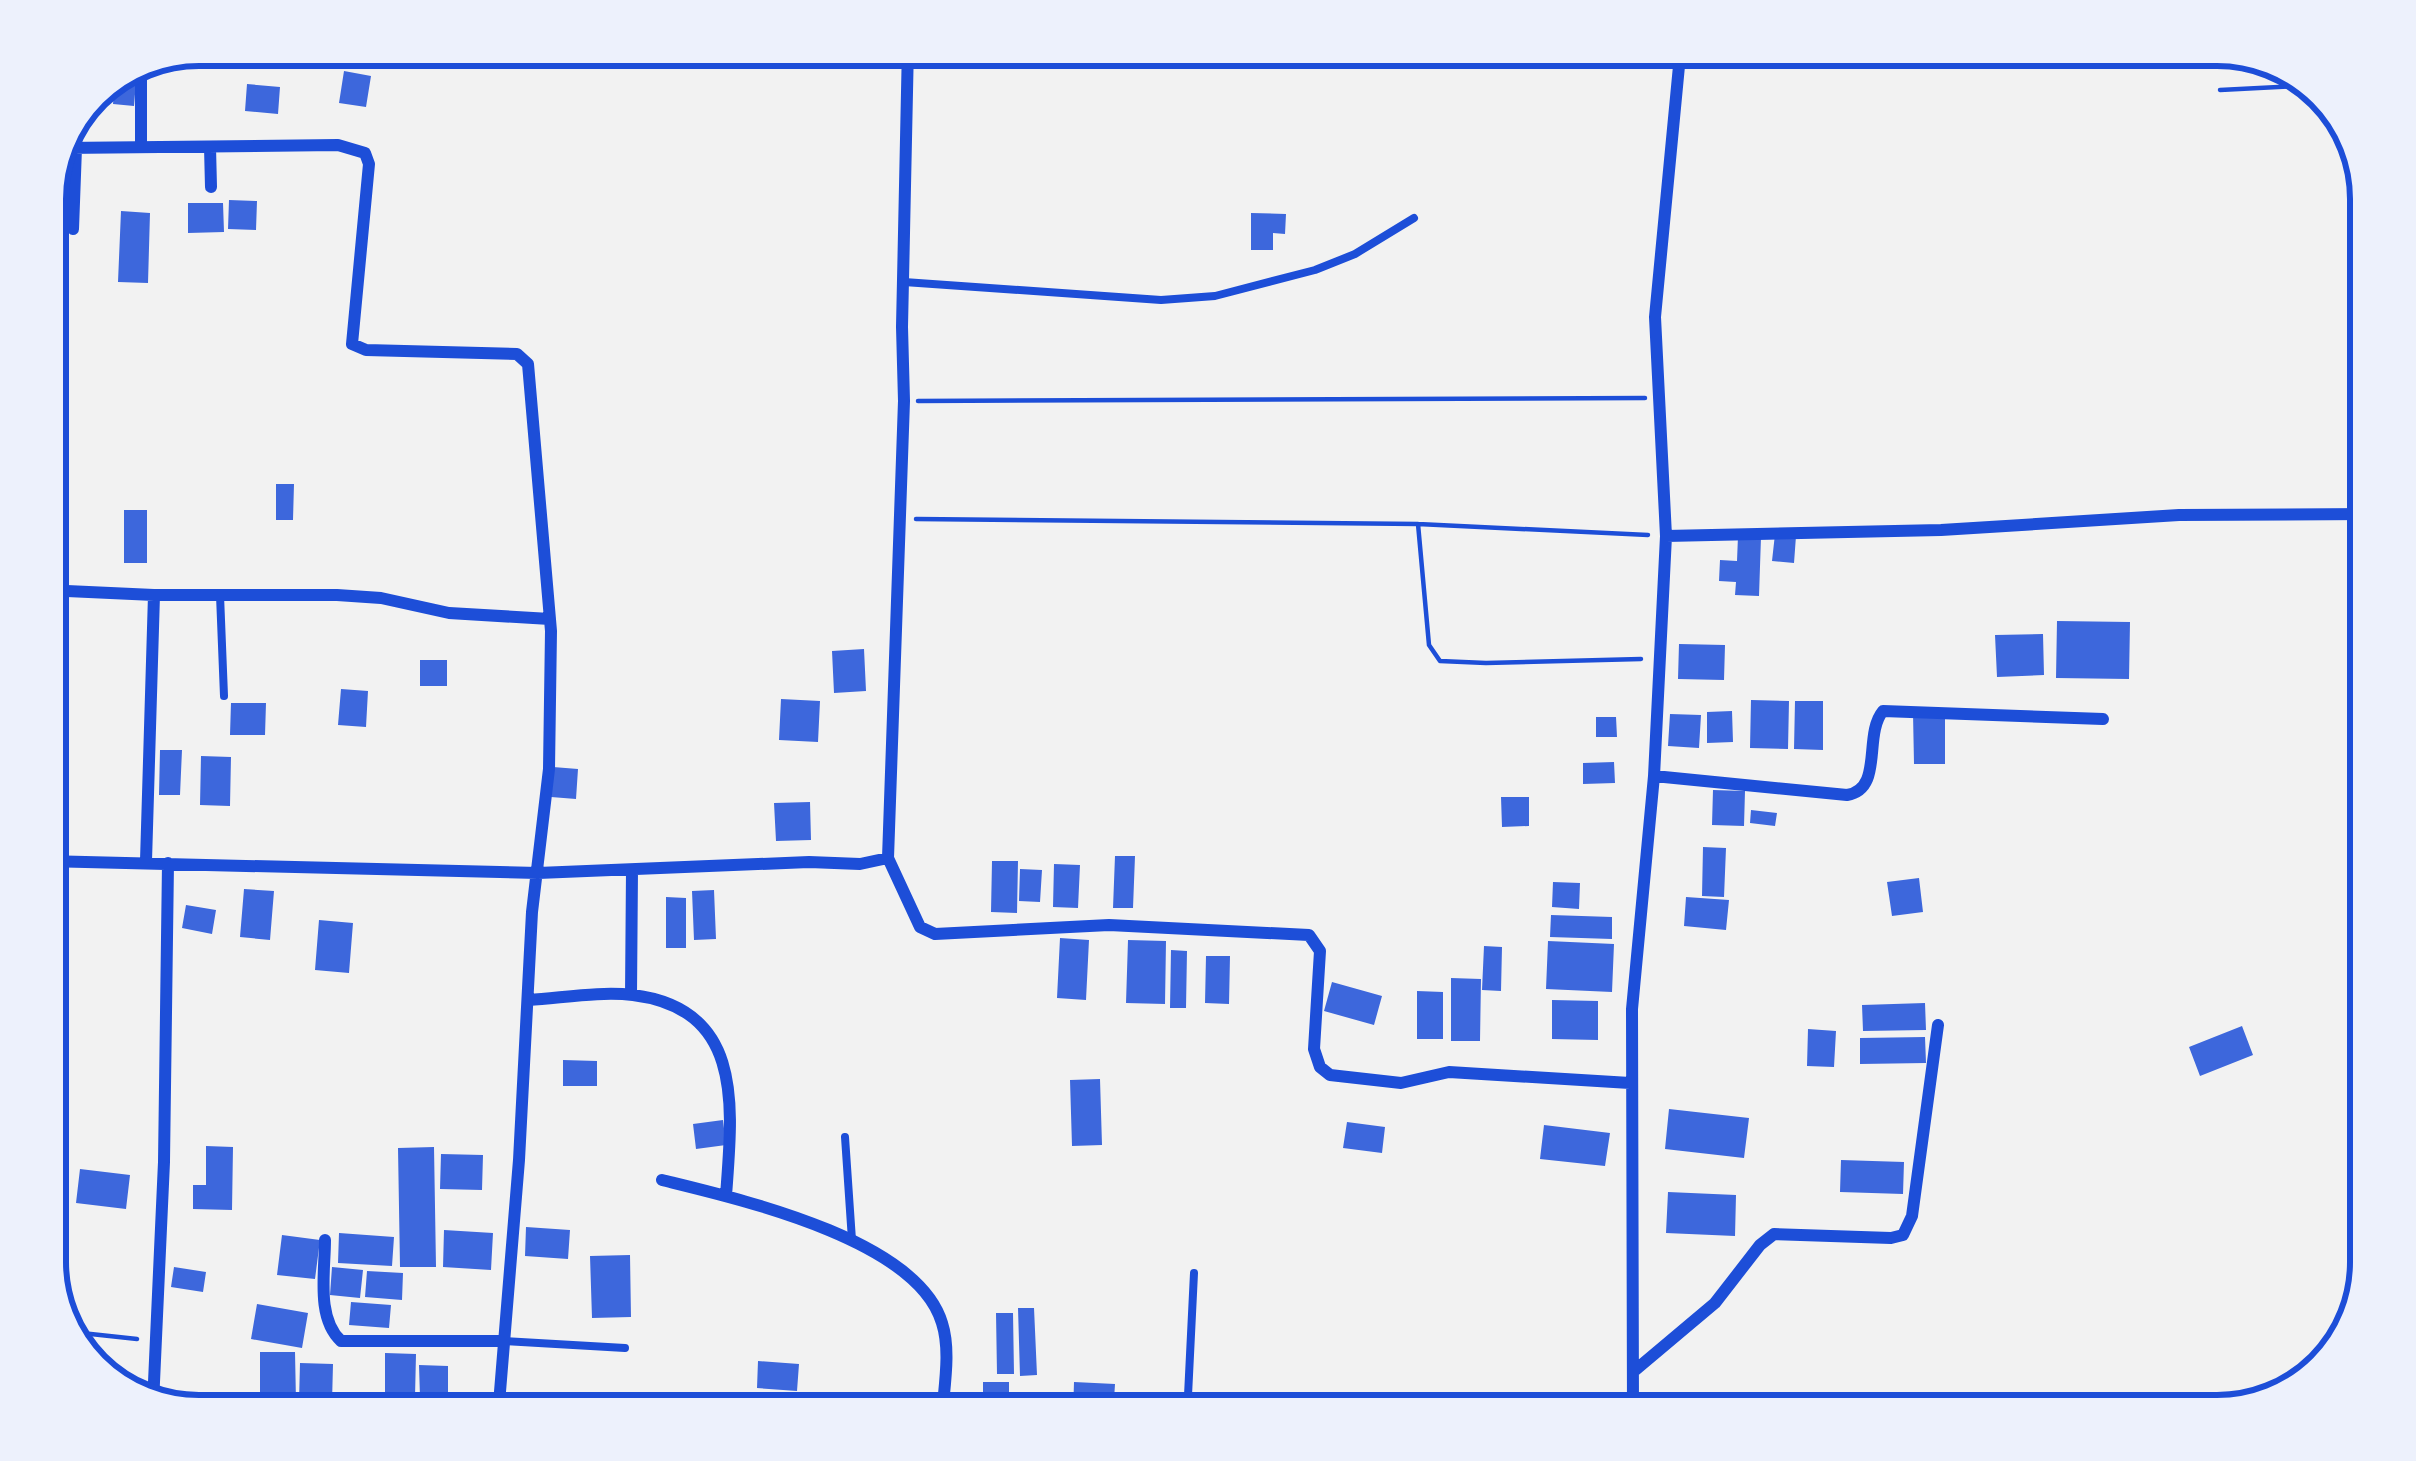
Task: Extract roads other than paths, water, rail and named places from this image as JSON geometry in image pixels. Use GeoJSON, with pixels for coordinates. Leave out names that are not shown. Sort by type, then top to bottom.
{"type":"FeatureCollection","features":[{"type":"Feature","properties":{"kind":"street"},"geometry":{"type":"LineString","coordinates":[[907,66],[904,401],[888,858],[920,927],[934,934],[1109,925],[1310,935],[1320,951],[1314,1049],[1320,1067],[1330,1075],[1401,1083],[1449,1072],[1630,1083]]}},
{"type":"Feature","properties":{"kind":"street"},"geometry":{"type":"LineString","coordinates":[[1633,1395],[1632,1010],[1654,776],[1666,536],[1654,316],[1679,66]]}},
{"type":"Feature","properties":{"kind":"street"},"geometry":{"type":"LineString","coordinates":[[141,80],[141,146]]}},
{"type":"Feature","properties":{"kind":"street"},"geometry":{"type":"LineString","coordinates":[[77,148],[338,145],[364,153],[370,164],[351,318],[350,339],[355,347],[517,354],[525,359],[550,619],[549,769],[499,1395]]}},
{"type":"Feature","properties":{"kind":"street"},"geometry":{"type":"LineString","coordinates":[[210,147],[212,187]]}},
{"type":"Feature","properties":{"kind":"street"},"geometry":{"type":"LineString","coordinates":[[71,167],[73,229]]}},
{"type":"Feature","properties":{"kind":"street"},"geometry":{"type":"LineString","coordinates":[[1666,536],[1941,530],[2117,517],[2350,514]]}},
{"type":"Feature","properties":{"kind":"street"},"geometry":{"type":"LineString","coordinates":[[66,591],[381,598],[448,614],[550,619]]}},
{"type":"Feature","properties":{"kind":"street"},"geometry":{"type":"LineString","coordinates":[[146,862],[154,595]]}},
{"type":"Feature","properties":{"kind":"street"},"geometry":{"type":"LineString","coordinates":[[1654,776],[1846,795],[1858,793],[1868,783],[1874,722],[1883,711],[2103,719]]}},
{"type":"Feature","properties":{"kind":"street"},"geometry":{"type":"LineString","coordinates":[[66,860],[538,873],[860,864],[888,858]]}},
{"type":"Feature","properties":{"kind":"street"},"geometry":{"type":"LineString","coordinates":[[153,1387],[164,1162],[168,863]]}},
{"type":"Feature","properties":{"kind":"street"},"geometry":{"type":"LineString","coordinates":[[632,870],[632,995]]}},
{"type":"Feature","properties":{"kind":"street"},"geometry":{"type":"LineString","coordinates":[[529,1000],[632,995],[691,1014],[711,1035],[722,1058],[731,1109],[726,1196]]}},
{"type":"Feature","properties":{"kind":"street"},"geometry":{"type":"LineString","coordinates":[[1633,1372],[1715,1303],[1774,1234],[1903,1235],[1912,1216],[1938,1025]]}},
{"type":"Feature","properties":{"kind":"street"},"geometry":{"type":"LineString","coordinates":[[662,1180],[726,1196],[852,1240],[895,1261],[923,1287],[942,1322],[943,1395]]}},
{"type":"Feature","properties":{"kind":"street"},"geometry":{"type":"LineString","coordinates":[[325,1240],[326,1317],[330,1331],[341,1342],[503,1341]]}},
{"type":"Feature","properties":{"kind":"lane"},"geometry":{"type":"LineString","coordinates":[[902,281],[1161,300],[1215,296],[1315,270],[1355,254],[1414,218]]}},
{"type":"Feature","properties":{"kind":"lane"},"geometry":{"type":"LineString","coordinates":[[220,593],[224,696]]}},
{"type":"Feature","properties":{"kind":"lane"},"geometry":{"type":"LineString","coordinates":[[845,1137],[852,1240]]}},
{"type":"Feature","properties":{"kind":"lane"},"geometry":{"type":"LineString","coordinates":[[1188,1395],[1194,1273]]}},
{"type":"Feature","properties":{"kind":"lane"},"geometry":{"type":"LineString","coordinates":[[503,1341],[625,1348]]}}]}
